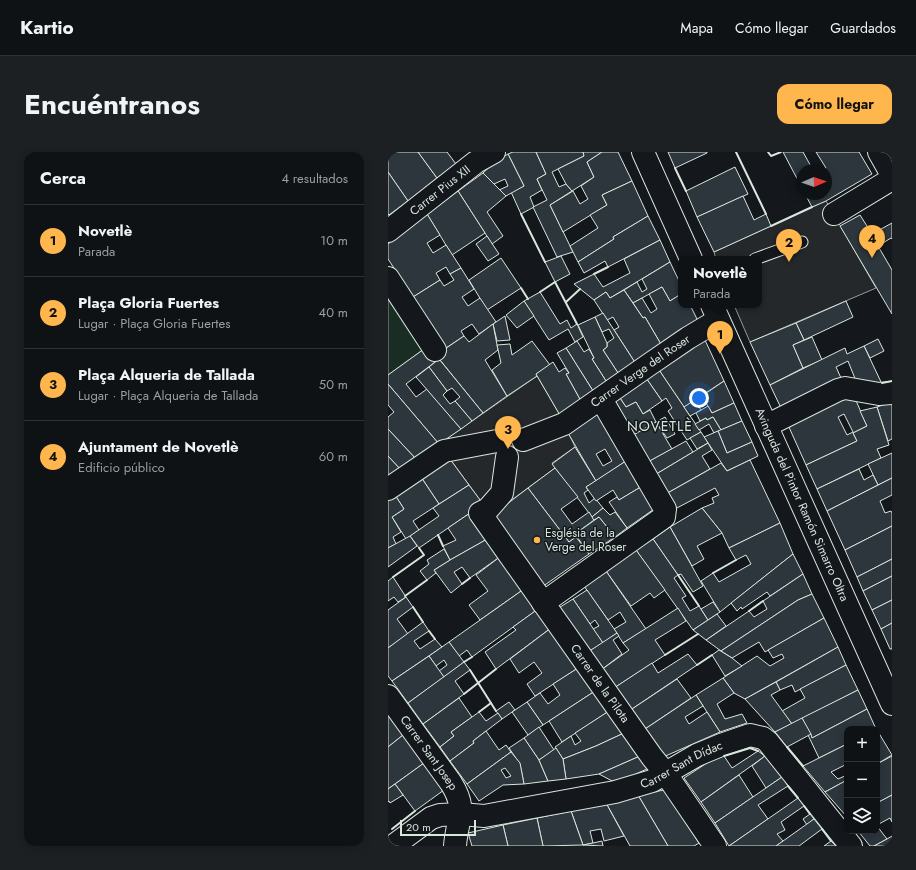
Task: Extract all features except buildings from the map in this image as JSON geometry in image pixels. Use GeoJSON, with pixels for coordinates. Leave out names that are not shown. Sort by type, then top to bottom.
{"type":"FeatureCollection","features":[{"type":"Feature","properties":{"kind":"street","name":"Carrer Pius XII"},"geometry":{"type":"LineString","coordinates":[[388,231],[476,162],[494,152]]}},
{"type":"Feature","properties":{"kind":"street"},"geometry":{"type":"LineString","coordinates":[[643,152],[690,256]]}},
{"type":"Feature","properties":{"kind":"street"},"geometry":{"type":"LineString","coordinates":[[879,152],[892,175]]}},
{"type":"Feature","properties":{"kind":"street"},"geometry":{"type":"LineString","coordinates":[[834,214],[892,179]]}},
{"type":"Feature","properties":{"kind":"street"},"geometry":{"type":"LineString","coordinates":[[388,278],[435,350]]}},
{"type":"Feature","properties":{"kind":"street","name":"Carrer Verge del Roser"},"geometry":{"type":"LineString","coordinates":[[502,449],[502,434],[507,431],[512,431],[518,433],[523,440],[564,424],[688,338],[715,312]]}},
{"type":"Feature","properties":{"kind":"street","name":"Avinguda del Pintor Ramón Simarro Oltra"},"geometry":{"type":"LineString","coordinates":[[715,312],[892,704]]}},
{"type":"Feature","properties":{"kind":"street"},"geometry":{"type":"LineString","coordinates":[[766,426],[838,390],[845,388],[879,394],[892,393]]}},
{"type":"Feature","properties":{"kind":"street"},"geometry":{"type":"LineString","coordinates":[[543,603],[664,517],[666,514],[665,509],[601,399]]}},
{"type":"Feature","properties":{"kind":"street"},"geometry":{"type":"LineString","coordinates":[[388,489],[444,451],[502,449]]}},
{"type":"Feature","properties":{"kind":"street","name":"Carrer de la Pilota"},"geometry":{"type":"LineString","coordinates":[[502,449],[502,492],[488,509],[480,514],[647,751],[666,774],[715,846]]}},
{"type":"Feature","properties":{"kind":"street","name":"Carrer Sant Josep"},"geometry":{"type":"LineString","coordinates":[[388,696],[458,793],[460,802],[454,835]]}},
{"type":"Feature","properties":{"kind":"street","name":"Carrer Sant Dídac"},"geometry":{"type":"LineString","coordinates":[[393,846],[431,818],[440,815],[454,835],[484,816],[615,792],[652,781],[697,755],[750,735],[763,738],[768,742],[851,846]]}},
{"type":"Feature","properties":{"kind":"lane"},"geometry":{"type":"LineString","coordinates":[[762,256],[802,242]]}},
{"type":"Feature","properties":{"kind":"green space"},"geometry":{"type":"Polygon","coordinates":[[[388,294],[424,349],[388,375],[388,294]]]}},
{"type":"Feature","properties":{"kind":"shaded area"},"geometry":{"type":"Polygon","coordinates":[[[826,201],[876,288],[750,342],[735,308],[762,308],[762,256],[715,256],[714,252],[826,201]]]}},
{"type":"Feature","properties":{"kind":"shaded area"},"geometry":{"type":"Polygon","coordinates":[[[537,376],[561,417],[575,447],[552,463],[555,468],[479,524],[483,504],[439,444],[537,376]]]}},
{"type":"Feature","properties":{"kind":"wall"},"geometry":{"type":"LineString","coordinates":[[736,152],[766,214]]}},
{"type":"Feature","properties":{"kind":"wall"},"geometry":{"type":"LineString","coordinates":[[768,152],[771,156],[781,152]]}},
{"type":"Feature","properties":{"kind":"wall"},"geometry":{"type":"LineString","coordinates":[[675,168],[686,191]]}},
{"type":"Feature","properties":{"kind":"wall"},"geometry":{"type":"LineString","coordinates":[[771,226],[812,207]]}},
{"type":"Feature","properties":{"kind":"wall"},"geometry":{"type":"LineString","coordinates":[[521,214],[545,262]]}},
{"type":"Feature","properties":{"kind":"wall"},"geometry":{"type":"LineString","coordinates":[[594,274],[608,267]]}},
{"type":"Feature","properties":{"kind":"wall"},"geometry":{"type":"LineString","coordinates":[[540,292],[555,282],[577,324]]}},
{"type":"Feature","properties":{"kind":"wall"},"geometry":{"type":"LineString","coordinates":[[521,288],[528,299]]}},
{"type":"Feature","properties":{"kind":"wall"},"geometry":{"type":"LineString","coordinates":[[566,302],[580,289]]}},
{"type":"Feature","properties":{"kind":"wall"},"geometry":{"type":"LineString","coordinates":[[882,383],[892,381]]}},
{"type":"Feature","properties":{"kind":"wall"},"geometry":{"type":"LineString","coordinates":[[438,535],[443,546]]}},
{"type":"Feature","properties":{"kind":"wall"},"geometry":{"type":"LineString","coordinates":[[393,577],[424,555],[419,548]]}},
{"type":"Feature","properties":{"kind":"wall"},"geometry":{"type":"LineString","coordinates":[[713,573],[736,560]]}},
{"type":"Feature","properties":{"kind":"wall"},"geometry":{"type":"LineString","coordinates":[[678,575],[699,606]]}},
{"type":"Feature","properties":{"kind":"wall"},"geometry":{"type":"LineString","coordinates":[[462,584],[470,578]]}},
{"type":"Feature","properties":{"kind":"wall"},"geometry":{"type":"LineString","coordinates":[[405,596],[427,580]]}},
{"type":"Feature","properties":{"kind":"wall"},"geometry":{"type":"LineString","coordinates":[[749,611],[763,601]]}},
{"type":"Feature","properties":{"kind":"wall"},"geometry":{"type":"LineString","coordinates":[[413,607],[423,622]]}},
{"type":"Feature","properties":{"kind":"wall"},"geometry":{"type":"LineString","coordinates":[[429,631],[435,639]]}},
{"type":"Feature","properties":{"kind":"wall"},"geometry":{"type":"LineString","coordinates":[[665,655],[698,634]]}},
{"type":"Feature","properties":{"kind":"wall"},"geometry":{"type":"LineString","coordinates":[[697,665],[712,655]]}},
{"type":"Feature","properties":{"kind":"wall"},"geometry":{"type":"LineString","coordinates":[[464,662],[472,657]]}},
{"type":"Feature","properties":{"kind":"wall"},"geometry":{"type":"LineString","coordinates":[[464,694],[496,669]]}},
{"type":"Feature","properties":{"kind":"wall"},"geometry":{"type":"LineString","coordinates":[[470,670],[496,711]]}},
{"type":"Feature","properties":{"kind":"wall"},"geometry":{"type":"LineString","coordinates":[[479,712],[491,703]]}},
{"type":"Feature","properties":{"kind":"wall"},"geometry":{"type":"LineString","coordinates":[[787,747],[803,766]]}},
{"type":"Feature","properties":{"kind":"wall"},"geometry":{"type":"LineString","coordinates":[[724,756],[750,748],[758,751]]}},
{"type":"Feature","properties":{"kind":"wall"},"geometry":{"type":"LineString","coordinates":[[788,786],[798,798]]}},
{"type":"Feature","properties":{"kind":"wall"},"geometry":{"type":"LineString","coordinates":[[804,806],[810,814]]}},
{"type":"Feature","properties":{"kind":"wall"},"geometry":{"type":"LineString","coordinates":[[392,829],[415,811]]}},
{"type":"Feature","properties":{"kind":"wall"},"geometry":{"type":"LineString","coordinates":[[822,829],[831,841]]}},
{"type":"Feature","properties":{"kind":"place","name":"Ajuntament de Novetlè"},"geometry":{"type":"Point","coordinates":[872,258]}},
{"type":"Feature","properties":{"kind":"place","name":"Plaça Gloria Fuertes"},"geometry":{"type":"Point","coordinates":[789,262]}},
{"type":"Feature","properties":{"kind":"place","name":"Novetlè"},"geometry":{"type":"Point","coordinates":[720,354]}},
{"type":"Feature","properties":{"kind":"place","name":"Plaça Alqueria de Tallada"},"geometry":{"type":"Point","coordinates":[508,449]}},
{"type":"Feature","properties":{"kind":"place","name":"Església de la Verge del Roser"},"geometry":{"type":"Point","coordinates":[537,540]}},
{"type":"Feature","properties":{"kind":"district","name":"NOVETLÈ"},"geometry":{"type":"Point","coordinates":[660,426]}}]}
